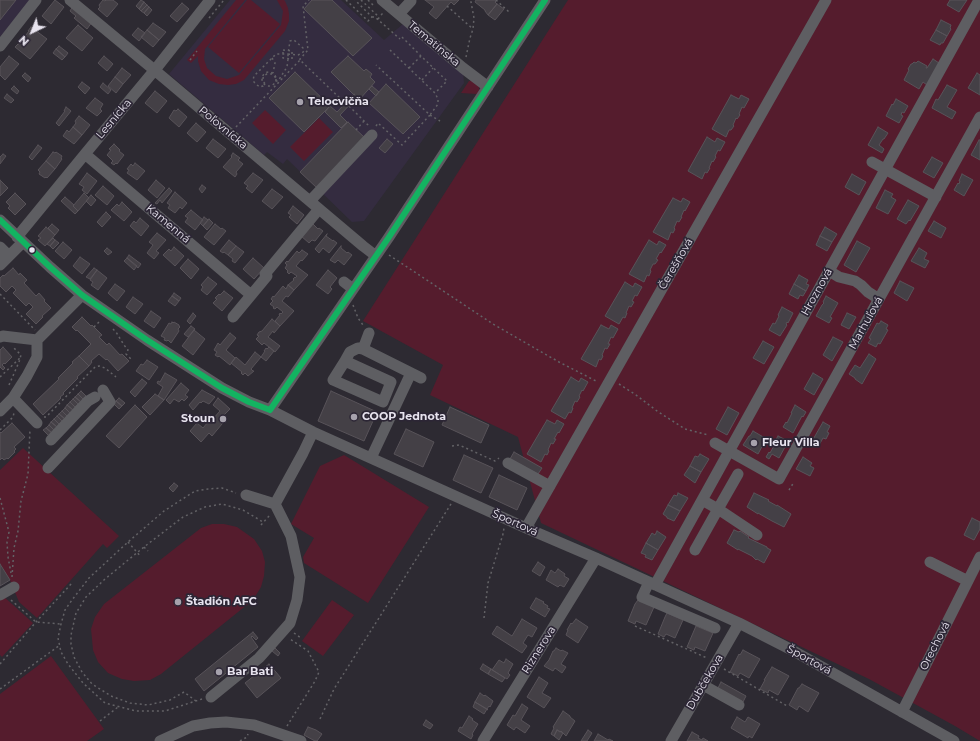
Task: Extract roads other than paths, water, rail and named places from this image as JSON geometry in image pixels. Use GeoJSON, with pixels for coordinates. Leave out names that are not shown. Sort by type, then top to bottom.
{"type":"FeatureCollection","features":[{"type":"Feature","properties":{"kind":"street"},"geometry":{"type":"LineString","coordinates":[[0,46],[36,0]]}},
{"type":"Feature","properties":{"kind":"street","name":"Poľovnícka"},"geometry":{"type":"LineString","coordinates":[[70,0],[319,209],[382,255]]}},
{"type":"Feature","properties":{"kind":"street","name":"Lesnícka"},"geometry":{"type":"LineString","coordinates":[[0,266],[85,154],[210,0]]}},
{"type":"Feature","properties":{"kind":"street","name":"Tematínska"},"geometry":{"type":"LineString","coordinates":[[382,0],[488,87]]}},
{"type":"Feature","properties":{"kind":"street"},"geometry":{"type":"LineString","coordinates":[[270,410],[349,289],[382,255],[458,123],[488,87],[545,0]]}},
{"type":"Feature","properties":{"kind":"street","name":"Čerešňová"},"geometry":{"type":"LineString","coordinates":[[526,528],[826,0]]}},
{"type":"Feature","properties":{"kind":"street","name":"Hroznová"},"geometry":{"type":"LineString","coordinates":[[715,628],[642,597],[652,584],[702,500],[979,0]]}},
{"type":"Feature","properties":{"kind":"street"},"geometry":{"type":"LineString","coordinates":[[399,14],[408,2]]}},
{"type":"Feature","properties":{"kind":"street","name":"Marhuľová"},"geometry":{"type":"LineString","coordinates":[[729,451],[779,479],[980,117]]}},
{"type":"Feature","properties":{"kind":"street"},"geometry":{"type":"LineString","coordinates":[[310,201],[372,136]]}},
{"type":"Feature","properties":{"kind":"street","name":"Kamenná"},"geometry":{"type":"LineString","coordinates":[[85,154],[251,295]]}},
{"type":"Feature","properties":{"kind":"street"},"geometry":{"type":"LineString","coordinates":[[872,162],[936,197]]}},
{"type":"Feature","properties":{"kind":"street"},"geometry":{"type":"LineString","coordinates":[[233,317],[267,276],[265,274],[319,209]]}},
{"type":"Feature","properties":{"kind":"street","name":"Športová"},"geometry":{"type":"LineString","coordinates":[[0,220],[82,295],[147,340],[222,388],[313,432],[739,623],[790,649],[954,741]]}},
{"type":"Feature","properties":{"kind":"street"},"geometry":{"type":"LineString","coordinates":[[0,247],[5,252],[0,256]]}},
{"type":"Feature","properties":{"kind":"street"},"geometry":{"type":"LineString","coordinates":[[829,271],[840,277],[855,281],[879,299]]}},
{"type":"Feature","properties":{"kind":"street"},"geometry":{"type":"LineString","coordinates":[[0,411],[17,402],[27,376],[37,357],[40,338],[82,295]]}},
{"type":"Feature","properties":{"kind":"street"},"geometry":{"type":"LineString","coordinates":[[362,349],[369,333]]}},
{"type":"Feature","properties":{"kind":"street"},"geometry":{"type":"LineString","coordinates":[[0,337],[40,338]]}},
{"type":"Feature","properties":{"kind":"street"},"geometry":{"type":"LineString","coordinates":[[345,361],[391,382],[383,402],[333,380],[350,352],[358,348],[362,349],[416,375],[371,458]]}},
{"type":"Feature","properties":{"kind":"street"},"geometry":{"type":"LineString","coordinates":[[48,468],[110,402],[99,393],[88,401],[51,440]]}},
{"type":"Feature","properties":{"kind":"street"},"geometry":{"type":"LineString","coordinates":[[17,402],[34,420]]}},
{"type":"Feature","properties":{"kind":"street"},"geometry":{"type":"LineString","coordinates":[[275,504],[313,432]]}},
{"type":"Feature","properties":{"kind":"street"},"geometry":{"type":"LineString","coordinates":[[713,440],[729,451]]}},
{"type":"Feature","properties":{"kind":"street"},"geometry":{"type":"LineString","coordinates":[[505,459],[550,486]]}},
{"type":"Feature","properties":{"kind":"street"},"geometry":{"type":"LineString","coordinates":[[695,550],[738,474]]}},
{"type":"Feature","properties":{"kind":"street"},"geometry":{"type":"LineString","coordinates":[[211,697],[259,658],[282,633],[290,623],[297,600],[300,577],[291,536],[275,504],[246,495]]}},
{"type":"Feature","properties":{"kind":"street"},"geometry":{"type":"LineString","coordinates":[[702,500],[757,535]]}},
{"type":"Feature","properties":{"kind":"street","name":"Orechová"},"geometry":{"type":"LineString","coordinates":[[902,712],[980,557]]}},
{"type":"Feature","properties":{"kind":"street","name":"Riznerova"},"geometry":{"type":"LineString","coordinates":[[483,741],[596,558]]}},
{"type":"Feature","properties":{"kind":"street"},"geometry":{"type":"LineString","coordinates":[[930,562],[968,581]]}},
{"type":"Feature","properties":{"kind":"street"},"geometry":{"type":"LineString","coordinates":[[2,594],[14,587]]}},
{"type":"Feature","properties":{"kind":"street","name":"Dubčekova"},"geometry":{"type":"LineString","coordinates":[[671,741],[739,623]]}},
{"type":"Feature","properties":{"kind":"street"},"geometry":{"type":"LineString","coordinates":[[703,685],[739,705]]}},
{"type":"Feature","properties":{"kind":"street"},"geometry":{"type":"LineString","coordinates":[[160,741],[192,726],[226,722],[254,725],[301,741]]}},
{"type":"Feature","properties":{"kind":"place","name":"Telocvičňa"},"geometry":{"type":"Point","coordinates":[300,102]}},
{"type":"Feature","properties":{"kind":"place","name":"COOP Jednota"},"geometry":{"type":"Point","coordinates":[354,417]}},
{"type":"Feature","properties":{"kind":"place","name":"Stoun"},"geometry":{"type":"Point","coordinates":[223,419]}},
{"type":"Feature","properties":{"kind":"place","name":"Fleur Villa"},"geometry":{"type":"Point","coordinates":[754,443]}},
{"type":"Feature","properties":{"kind":"place","name":"Štadión AFC"},"geometry":{"type":"Point","coordinates":[178,602]}},
{"type":"Feature","properties":{"kind":"place","name":"Bar Bati"},"geometry":{"type":"Point","coordinates":[219,672]}}]}
